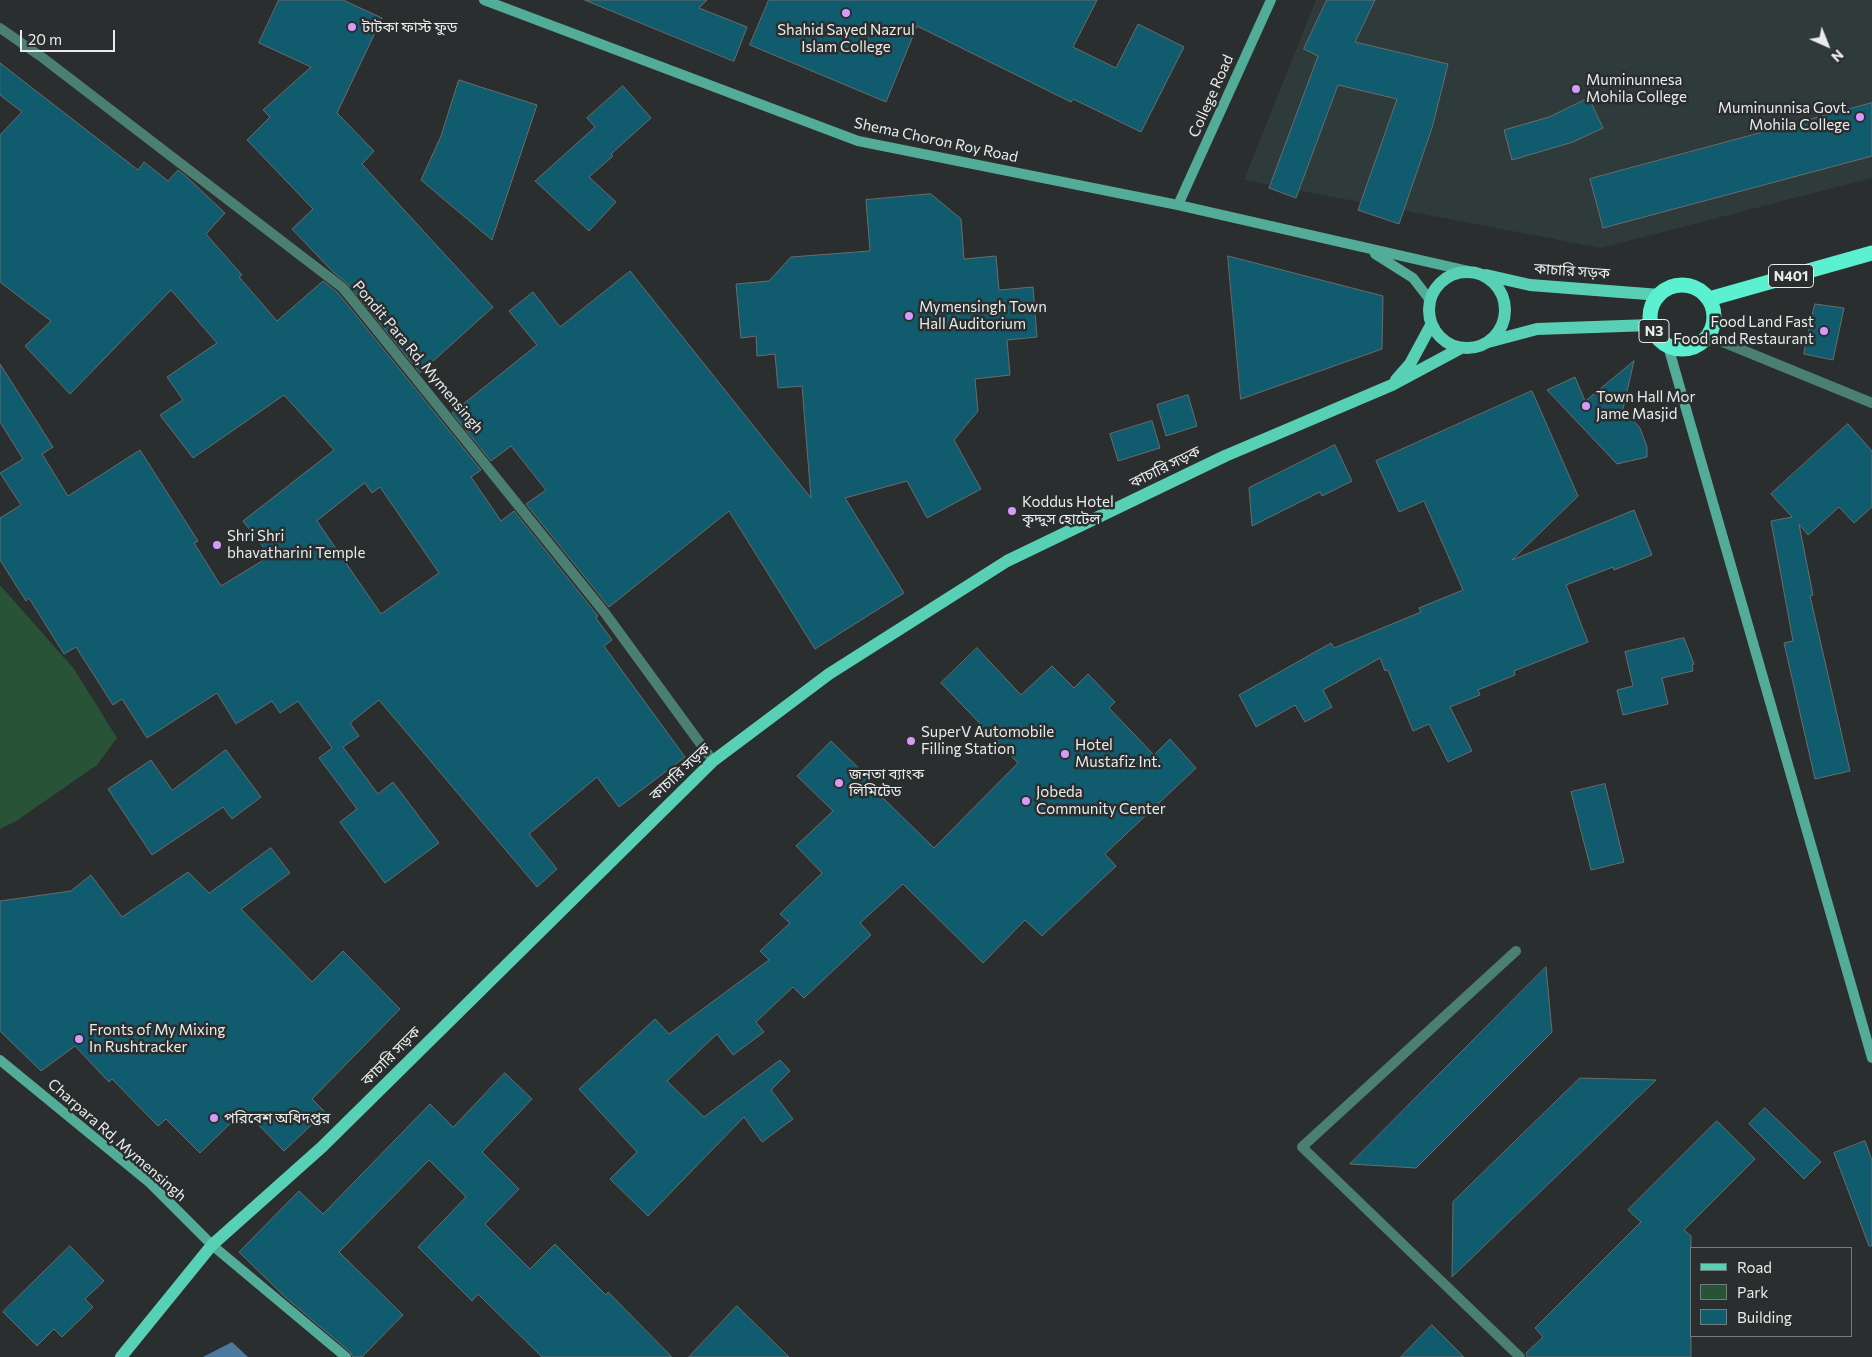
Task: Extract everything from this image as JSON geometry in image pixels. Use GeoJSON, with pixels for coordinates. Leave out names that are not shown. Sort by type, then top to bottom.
{"type":"FeatureCollection","features":[{"type":"Feature","properties":{"kind":"highway","name":"N401"},"geometry":{"type":"LineString","coordinates":[[1709,299],[1872,253]]}},
{"type":"Feature","properties":{"kind":"highway"},"geometry":{"type":"LineString","coordinates":[[1660,294],[1668,288],[1688,286],[1697,289],[1709,299],[1714,312],[1714,322],[1708,336]]}},
{"type":"Feature","properties":{"kind":"highway","name":"N3"},"geometry":{"type":"LineString","coordinates":[[1660,294],[1651,312],[1651,325],[1660,340],[1668,346],[1687,349],[1696,346],[1708,336]]}},
{"type":"Feature","properties":{"kind":"main road","name":"Shema Choron Roy Road"},"geometry":{"type":"LineString","coordinates":[[484,0],[858,141],[1178,205],[1468,271]]}},
{"type":"Feature","properties":{"kind":"main road","name":"College Road"},"geometry":{"type":"LineString","coordinates":[[1178,205],[1271,0]]}},
{"type":"Feature","properties":{"kind":"main road","name":"Shema Choron Roy Road"},"geometry":{"type":"LineString","coordinates":[[1368,249],[1413,278],[1430,300]]}},
{"type":"Feature","properties":{"kind":"main road"},"geometry":{"type":"LineString","coordinates":[[1461,348],[1449,344],[1439,336],[1431,325],[1428,313],[1430,300],[1435,288],[1444,279],[1456,273],[1468,271],[1481,274],[1491,280],[1499,289],[1504,300],[1505,313],[1496,335],[1486,343]]}},
{"type":"Feature","properties":{"kind":"main road","name":"কাচারি সড়ক"},"geometry":{"type":"LineString","coordinates":[[1481,274],[1530,285],[1660,294]]}},
{"type":"Feature","properties":{"kind":"main road","name":"কাচারি সড়ক"},"geometry":{"type":"LineString","coordinates":[[1392,385],[1410,364],[1431,325]]}},
{"type":"Feature","properties":{"kind":"main road","name":"N3"},"geometry":{"type":"LineString","coordinates":[[1461,348],[1474,348],[1537,329],[1651,325]]}},
{"type":"Feature","properties":{"kind":"main road"},"geometry":{"type":"LineString","coordinates":[[1668,346],[1872,1058]]}},
{"type":"Feature","properties":{"kind":"main road","name":"কাচারি সড়ক"},"geometry":{"type":"LineString","coordinates":[[121,1357],[212,1245],[322,1147],[713,761],[829,674],[1007,561],[1225,456],[1392,385],[1461,348]]}},
{"type":"Feature","properties":{"kind":"main road","name":"Charpara Rd, Mymensingh"},"geometry":{"type":"LineString","coordinates":[[0,1060],[150,1183],[212,1245],[346,1357]]}},
{"type":"Feature","properties":{"kind":"street","name":"Pondit Para Rd, Mymensingh"},"geometry":{"type":"LineString","coordinates":[[0,28],[43,58],[343,288],[599,606],[713,761]]}},
{"type":"Feature","properties":{"kind":"street"},"geometry":{"type":"LineString","coordinates":[[1708,336],[1872,404]]}},
{"type":"Feature","properties":{"kind":"street"},"geometry":{"type":"LineString","coordinates":[[1516,951],[1302,1148],[1520,1357]]}},
{"type":"Feature","properties":{"kind":"shaded area","name":"Muminunnesa Mohila College"},"geometry":{"type":"Polygon","coordinates":[[[1316,0],[1872,0],[1872,178],[1601,248],[1244,180],[1316,0]]]}},
{"type":"Feature","properties":{"kind":"green space"},"geometry":{"type":"Polygon","coordinates":[[[0,585],[74,669],[117,738],[97,765],[16,821],[0,829],[0,585]]]}},
{"type":"Feature","properties":{"kind":"water"},"geometry":{"type":"Polygon","coordinates":[[[232,1342],[248,1357],[203,1357],[232,1342]]]}},
{"type":"Feature","properties":{"kind":"building"},"geometry":{"type":"Polygon","coordinates":[[[279,0],[343,0],[382,18],[337,113],[374,151],[362,164],[493,307],[420,373],[348,284],[333,272],[292,229],[313,209],[247,140],[270,117],[263,110],[311,67],[259,43],[279,0]]]}},
{"type":"Feature","properties":{"kind":"building"},"geometry":{"type":"Polygon","coordinates":[[[585,0],[707,0],[699,8],[747,27],[734,61],[585,0]]]}},
{"type":"Feature","properties":{"kind":"building"},"geometry":{"type":"Polygon","coordinates":[[[769,0],[1097,0],[1073,47],[1116,68],[1138,24],[1184,47],[1141,132],[1073,99],[1071,102],[917,26],[886,102],[750,45],[769,0]]]}},
{"type":"Feature","properties":{"kind":"building"},"geometry":{"type":"Polygon","coordinates":[[[1327,0],[1375,0],[1355,42],[1448,64],[1432,128],[1399,224],[1358,210],[1397,99],[1338,85],[1296,198],[1269,188],[1318,56],[1304,49],[1327,0]]]}},
{"type":"Feature","properties":{"kind":"building"},"geometry":{"type":"Polygon","coordinates":[[[0,63],[138,170],[144,162],[168,181],[178,170],[188,178],[225,213],[206,234],[242,275],[239,277],[277,321],[323,281],[338,293],[481,470],[471,477],[501,521],[514,511],[598,616],[596,618],[612,640],[604,646],[685,757],[619,807],[597,777],[529,834],[557,869],[537,887],[379,700],[350,723],[359,736],[343,747],[378,794],[393,782],[439,843],[385,883],[340,822],[357,809],[319,758],[332,748],[298,701],[280,713],[272,701],[236,724],[217,693],[147,738],[122,699],[113,705],[76,647],[64,654],[29,598],[26,601],[0,560],[0,518],[21,505],[0,473],[23,459],[0,422],[0,364],[53,447],[42,454],[68,496],[140,450],[198,541],[194,543],[221,586],[270,556],[243,521],[334,450],[284,395],[193,458],[160,415],[183,400],[167,377],[217,343],[171,290],[70,394],[25,346],[51,321],[0,282],[0,135],[22,112],[0,95],[0,63]],[[365,483],[317,521],[381,614],[439,573],[380,487],[372,493],[365,483]]]}},
{"type":"Feature","properties":{"kind":"building"},"geometry":{"type":"Polygon","coordinates":[[[459,80],[537,105],[492,240],[421,180],[441,136],[459,80]]]}},
{"type":"Feature","properties":{"kind":"building"},"geometry":{"type":"Polygon","coordinates":[[[623,86],[651,118],[589,177],[616,202],[589,231],[535,181],[595,127],[587,118],[623,86]]]}},
{"type":"Feature","properties":{"kind":"building"},"geometry":{"type":"Polygon","coordinates":[[[1589,98],[1603,128],[1573,142],[1512,160],[1504,130],[1549,117],[1589,98]]]}},
{"type":"Feature","properties":{"kind":"building"},"geometry":{"type":"Polygon","coordinates":[[[1872,103],[1872,156],[1603,228],[1590,179],[1872,103]]]}},
{"type":"Feature","properties":{"kind":"building"},"geometry":{"type":"Polygon","coordinates":[[[931,194],[961,219],[964,259],[996,256],[999,290],[1033,287],[1037,337],[1007,340],[1010,375],[975,379],[978,411],[954,440],[981,489],[927,518],[907,481],[845,498],[904,593],[815,649],[729,511],[609,607],[526,504],[546,490],[511,446],[491,461],[452,413],[537,345],[509,311],[533,292],[560,327],[630,271],[811,498],[802,386],[778,388],[775,354],[757,356],[756,336],[741,338],[736,284],[769,281],[791,257],[870,251],[866,200],[931,194]]]}},
{"type":"Feature","properties":{"kind":"building"},"geometry":{"type":"Polygon","coordinates":[[[1228,256],[1383,296],[1382,349],[1241,399],[1228,256]]]}},
{"type":"Feature","properties":{"kind":"building","name":"Food Land Fast Food and Restaurant"},"geometry":{"type":"Polygon","coordinates":[[[1815,304],[1844,308],[1833,360],[1804,354],[1815,304]]]}},
{"type":"Feature","properties":{"kind":"building"},"geometry":{"type":"Polygon","coordinates":[[[1634,361],[1623,409],[1640,428],[1647,447],[1647,457],[1617,464],[1547,390],[1575,377],[1585,401],[1634,361]]]}},
{"type":"Feature","properties":{"kind":"building"},"geometry":{"type":"Polygon","coordinates":[[[1532,391],[1578,496],[1512,560],[1634,510],[1652,555],[1614,570],[1613,567],[1566,585],[1588,642],[1514,671],[1515,675],[1478,690],[1480,695],[1450,707],[1472,751],[1448,762],[1429,724],[1413,731],[1388,670],[1385,671],[1380,658],[1323,690],[1332,707],[1305,722],[1295,705],[1256,727],[1239,695],[1331,643],[1334,648],[1421,612],[1419,608],[1463,590],[1424,501],[1399,512],[1376,461],[1532,391]]]}},
{"type":"Feature","properties":{"kind":"building"},"geometry":{"type":"Polygon","coordinates":[[[1188,395],[1197,426],[1166,436],[1157,405],[1188,395]]]}},
{"type":"Feature","properties":{"kind":"building"},"geometry":{"type":"Polygon","coordinates":[[[1152,421],[1160,448],[1118,461],[1110,434],[1152,421]]]}},
{"type":"Feature","properties":{"kind":"building"},"geometry":{"type":"Polygon","coordinates":[[[1848,424],[1872,451],[1872,507],[1854,523],[1839,507],[1808,535],[1799,524],[1813,595],[1810,596],[1850,771],[1815,779],[1784,643],[1793,641],[1771,521],[1792,517],[1771,494],[1848,424]]]}},
{"type":"Feature","properties":{"kind":"building"},"geometry":{"type":"Polygon","coordinates":[[[1335,445],[1352,481],[1322,496],[1320,492],[1252,526],[1249,488],[1335,445]]]}},
{"type":"Feature","properties":{"kind":"building"},"geometry":{"type":"Polygon","coordinates":[[[1684,638],[1694,664],[1692,665],[1693,671],[1662,678],[1668,704],[1623,715],[1617,690],[1633,686],[1625,652],[1684,638]]]}},
{"type":"Feature","properties":{"kind":"building"},"geometry":{"type":"Polygon","coordinates":[[[977,648],[1021,695],[1052,666],[1074,688],[1088,674],[1115,702],[1109,708],[1154,755],[1170,739],[1196,768],[1105,854],[1116,866],[1042,936],[1025,920],[983,963],[903,884],[860,923],[871,935],[804,998],[793,987],[756,1022],[764,1032],[733,1055],[717,1034],[667,1081],[704,1117],[780,1060],[790,1071],[771,1090],[793,1119],[762,1142],[744,1117],[648,1216],[610,1179],[637,1152],[579,1089],[655,1019],[669,1034],[769,960],[760,951],[790,923],[780,914],[822,873],[796,846],[833,811],[797,776],[831,741],[881,790],[878,793],[934,848],[1018,763],[941,683],[977,648]]]}},
{"type":"Feature","properties":{"kind":"building"},"geometry":{"type":"Polygon","coordinates":[[[226,750],[261,797],[232,819],[223,807],[152,855],[108,789],[151,760],[172,790],[226,750]]]}},
{"type":"Feature","properties":{"kind":"building"},"geometry":{"type":"Polygon","coordinates":[[[1605,784],[1624,862],[1591,870],[1571,792],[1605,784]]]}},
{"type":"Feature","properties":{"kind":"building"},"geometry":{"type":"Polygon","coordinates":[[[271,848],[290,873],[241,909],[312,982],[343,951],[400,1009],[312,1099],[325,1112],[284,1151],[244,1110],[200,1153],[166,1119],[158,1126],[112,1079],[109,1082],[75,1046],[41,1071],[0,1031],[0,901],[71,891],[91,875],[122,917],[188,872],[209,893],[271,848]]]}},
{"type":"Feature","properties":{"kind":"building"},"geometry":{"type":"Polygon","coordinates":[[[1546,967],[1552,1032],[1416,1168],[1350,1164],[1546,967]]]}},
{"type":"Feature","properties":{"kind":"building"},"geometry":{"type":"Polygon","coordinates":[[[505,1073],[532,1099],[482,1152],[519,1189],[485,1224],[530,1269],[555,1244],[606,1295],[608,1292],[672,1357],[542,1357],[478,1294],[472,1301],[418,1247],[466,1197],[429,1160],[339,1252],[403,1315],[362,1357],[353,1357],[350,1352],[285,1297],[239,1252],[299,1191],[323,1214],[430,1104],[453,1127],[505,1073]]]}},
{"type":"Feature","properties":{"kind":"building"},"geometry":{"type":"Polygon","coordinates":[[[1580,1078],[1656,1080],[1452,1277],[1453,1202],[1580,1078]]]}},
{"type":"Feature","properties":{"kind":"building"},"geometry":{"type":"Polygon","coordinates":[[[1765,1108],[1821,1162],[1804,1179],[1749,1124],[1765,1108]]]}},
{"type":"Feature","properties":{"kind":"building"},"geometry":{"type":"Polygon","coordinates":[[[1717,1121],[1755,1159],[1684,1230],[1691,1236],[1691,1357],[1527,1357],[1526,1353],[1543,1337],[1535,1328],[1641,1222],[1628,1210],[1717,1121]]]}},
{"type":"Feature","properties":{"kind":"building"},"geometry":{"type":"Polygon","coordinates":[[[1865,1141],[1872,1160],[1872,1246],[1869,1246],[1834,1153],[1865,1141]]]}},
{"type":"Feature","properties":{"kind":"building"},"geometry":{"type":"Polygon","coordinates":[[[70,1246],[104,1281],[85,1299],[93,1307],[62,1337],[54,1329],[37,1346],[3,1312],[70,1246]]]}},
{"type":"Feature","properties":{"kind":"building"},"geometry":{"type":"Polygon","coordinates":[[[737,1306],[789,1357],[689,1357],[737,1306]]]}},
{"type":"Feature","properties":{"kind":"building"},"geometry":{"type":"Polygon","coordinates":[[[1432,1325],[1464,1357],[1401,1357],[1432,1325]]]}},
{"type":"Feature","properties":{"kind":"place","name":"Shahid Sayed Nazrul Islam College"},"geometry":{"type":"Point","coordinates":[846,13]}},
{"type":"Feature","properties":{"kind":"place","name":"টাটকা ফাস্ট ফুড"},"geometry":{"type":"Point","coordinates":[352,27]}},
{"type":"Feature","properties":{"kind":"place","name":"Muminunnesa Mohila College"},"geometry":{"type":"Point","coordinates":[1576,89]}},
{"type":"Feature","properties":{"kind":"place","name":"Muminunnisa Govt. Mohila College"},"geometry":{"type":"Point","coordinates":[1860,117]}},
{"type":"Feature","properties":{"kind":"place","name":"Mymensingh Town Hall Auditorium"},"geometry":{"type":"Point","coordinates":[909,316]}},
{"type":"Feature","properties":{"kind":"place","name":"Food Land Fast Food and Restaurant"},"geometry":{"type":"Point","coordinates":[1824,331]}},
{"type":"Feature","properties":{"kind":"place","name":"Town Hall Mor Jame Masjid"},"geometry":{"type":"Point","coordinates":[1586,406]}},
{"type":"Feature","properties":{"kind":"place","name":"Koddus Hotel কৃদ্দুস হোটেল"},"geometry":{"type":"Point","coordinates":[1012,511]}},
{"type":"Feature","properties":{"kind":"place","name":"Shri Shri bhavatharini Temple"},"geometry":{"type":"Point","coordinates":[217,545]}},
{"type":"Feature","properties":{"kind":"place","name":"SuperV Automobile Filling Station"},"geometry":{"type":"Point","coordinates":[911,741]}},
{"type":"Feature","properties":{"kind":"place","name":"Hotel Mustafiz Int."},"geometry":{"type":"Point","coordinates":[1065,754]}},
{"type":"Feature","properties":{"kind":"place","name":"জনতা ব্যাংক লিমিটেড"},"geometry":{"type":"Point","coordinates":[839,783]}},
{"type":"Feature","properties":{"kind":"place","name":"Jobeda Community Center"},"geometry":{"type":"Point","coordinates":[1026,801]}},
{"type":"Feature","properties":{"kind":"place","name":"Fronts of My Mixing In Rushtracker"},"geometry":{"type":"Point","coordinates":[79,1039]}},
{"type":"Feature","properties":{"kind":"place","name":"পরিবেশ অধিদপ্তর"},"geometry":{"type":"Point","coordinates":[214,1118]}}]}
